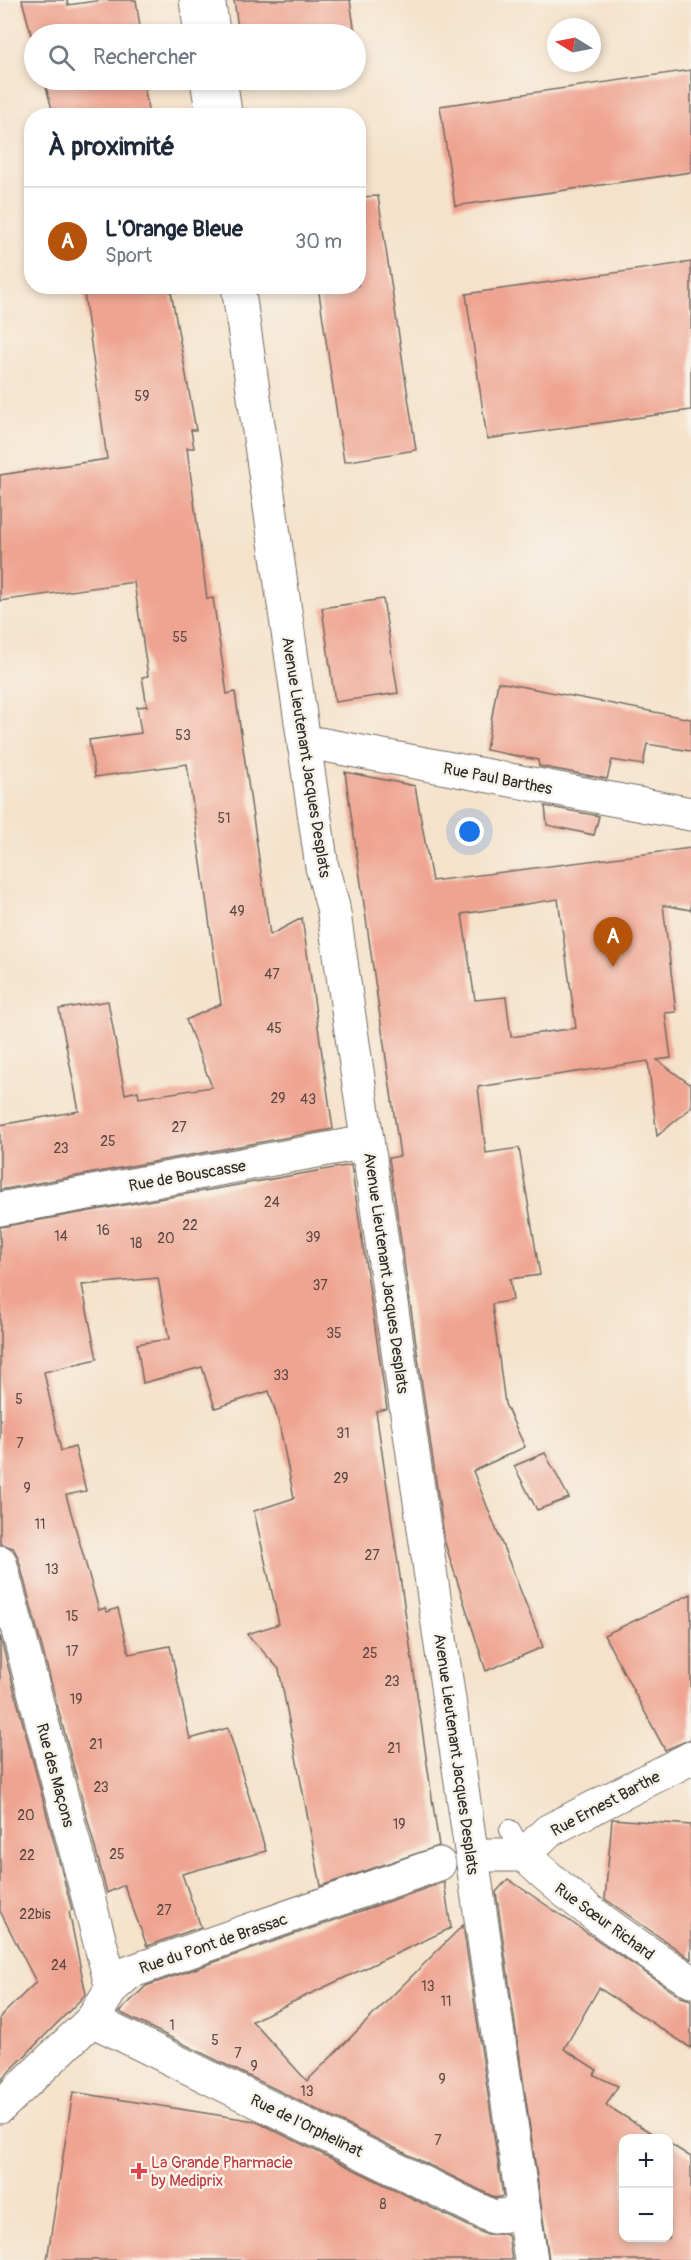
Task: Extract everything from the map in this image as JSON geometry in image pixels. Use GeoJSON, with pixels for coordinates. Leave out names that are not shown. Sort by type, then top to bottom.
{"type":"FeatureCollection","features":[{"type":"Feature","properties":{"kind":"street"},"geometry":{"type":"LineString","coordinates":[[196,0],[200,24]]}},
{"type":"Feature","properties":{"kind":"street"},"geometry":{"type":"LineString","coordinates":[[209,90],[212,108]]}},
{"type":"Feature","properties":{"kind":"street","name":"Avenue Lieutenant Jacques Desplats"},"geometry":{"type":"LineString","coordinates":[[239,294],[322,867],[333,907],[531,2260]]}},
{"type":"Feature","properties":{"kind":"street","name":"Rue Paul Barthes"},"geometry":{"type":"LineString","coordinates":[[304,745],[319,744],[691,814]]}},
{"type":"Feature","properties":{"kind":"street","name":"Rue de Bouscasse"},"geometry":{"type":"LineString","coordinates":[[0,1209],[350,1145],[361,1148],[370,1157]]}},
{"type":"Feature","properties":{"kind":"street","name":"Rue des Maçons"},"geometry":{"type":"LineString","coordinates":[[0,1563],[112,1988]]}},
{"type":"Feature","properties":{"kind":"street","name":"Rue Ernest Barthe"},"geometry":{"type":"LineString","coordinates":[[517,1842],[548,1831],[691,1758]]}},
{"type":"Feature","properties":{"kind":"street"},"geometry":{"type":"LineString","coordinates":[[488,1854],[517,1842]]}},
{"type":"Feature","properties":{"kind":"street","name":"Rue Sœur Richard"},"geometry":{"type":"LineString","coordinates":[[517,1842],[561,1889],[646,1952],[691,1981]]}},
{"type":"Feature","properties":{"kind":"street","name":"Rue du Pont de Brassac"},"geometry":{"type":"LineString","coordinates":[[0,2107],[92,2020],[112,1988],[130,1972],[439,1864]]}},
{"type":"Feature","properties":{"kind":"street","name":"Rue de l'Orphelinat"},"geometry":{"type":"LineString","coordinates":[[92,2020],[493,2217],[524,2212]]}},
{"type":"Feature","properties":{"kind":"lane"},"geometry":{"type":"LineString","coordinates":[[215,0],[219,24]]}},
{"type":"Feature","properties":{"kind":"lane"},"geometry":{"type":"LineString","coordinates":[[228,90],[231,108]]}},
{"type":"Feature","properties":{"kind":"building"},"geometry":{"type":"Polygon","coordinates":[[[22,0],[67,0],[68,5],[103,0],[136,0],[140,24],[28,24],[22,0]]]}},
{"type":"Feature","properties":{"kind":"building"},"geometry":{"type":"Polygon","coordinates":[[[234,0],[350,0],[354,24],[238,24],[234,0]]]}},
{"type":"Feature","properties":{"kind":"building"},"geometry":{"type":"Polygon","coordinates":[[[691,70],[691,172],[455,206],[440,106],[691,70]]]}},
{"type":"Feature","properties":{"kind":"building"},"geometry":{"type":"Polygon","coordinates":[[[47,90],[145,90],[148,108],[52,108],[47,90]]]}},
{"type":"Feature","properties":{"kind":"building"},"geometry":{"type":"Polygon","coordinates":[[[378,196],[416,450],[344,462],[319,294],[366,294],[366,197],[378,196]]]}},
{"type":"Feature","properties":{"kind":"building"},"geometry":{"type":"Polygon","coordinates":[[[691,262],[691,410],[487,439],[466,294],[691,262]]]}},
{"type":"Feature","properties":{"kind":"building"},"geometry":{"type":"Polygon","coordinates":[[[84,294],[171,294],[196,430],[191,430],[194,448],[187,448],[207,599],[213,598],[227,694],[235,692],[270,935],[302,918],[333,1129],[0,1190],[0,1125],[79,1111],[59,1009],[108,1001],[125,1094],[138,1091],[139,1098],[212,1087],[186,1020],[221,1004],[187,764],[95,777],[89,740],[141,733],[137,707],[147,706],[142,677],[148,676],[134,582],[0,601],[0,475],[107,459],[84,294]]]}},
{"type":"Feature","properties":{"kind":"building"},"geometry":{"type":"Polygon","coordinates":[[[383,599],[398,693],[335,702],[322,608],[383,599]]]}},
{"type":"Feature","properties":{"kind":"building"},"geometry":{"type":"Polygon","coordinates":[[[498,682],[691,719],[691,751],[647,744],[643,765],[612,760],[607,779],[539,766],[538,760],[486,750],[498,682]]]}},
{"type":"Feature","properties":{"kind":"building"},"geometry":{"type":"Polygon","coordinates":[[[345,772],[415,786],[432,881],[691,848],[691,910],[663,905],[676,1012],[665,1013],[671,1058],[657,1060],[691,1085],[691,1108],[657,1136],[648,1061],[478,1087],[486,1153],[519,1148],[540,1275],[510,1279],[513,1300],[492,1304],[505,1404],[525,1447],[473,1471],[543,1647],[486,1671],[445,1543],[389,1158],[400,1156],[345,772]],[[558,899],[462,914],[475,1000],[506,997],[511,1037],[576,1028],[558,899]]]}},
{"type":"Feature","properties":{"kind":"building"},"geometry":{"type":"Polygon","coordinates":[[[545,806],[599,816],[594,835],[547,825],[545,806]]]}},
{"type":"Feature","properties":{"kind":"building"},"geometry":{"type":"Polygon","coordinates":[[[351,1165],[387,1409],[376,1411],[439,1846],[321,1886],[279,1669],[247,1634],[279,1624],[254,1511],[294,1498],[279,1423],[269,1391],[215,1408],[202,1367],[143,1383],[137,1344],[169,1339],[158,1278],[82,1285],[97,1359],[44,1372],[61,1451],[75,1447],[86,1491],[66,1495],[99,1610],[105,1608],[107,1612],[118,1608],[129,1654],[170,1646],[190,1739],[228,1728],[266,1851],[182,1874],[201,1927],[147,1946],[124,1885],[107,1893],[18,1557],[13,1548],[0,1544],[0,1227],[351,1165]]]}},
{"type":"Feature","properties":{"kind":"building"},"geometry":{"type":"Polygon","coordinates":[[[545,1453],[569,1498],[537,1510],[514,1466],[545,1453]]]}},
{"type":"Feature","properties":{"kind":"building"},"geometry":{"type":"Polygon","coordinates":[[[691,1594],[691,1739],[665,1750],[604,1635],[691,1594]]]}},
{"type":"Feature","properties":{"kind":"building"},"geometry":{"type":"Polygon","coordinates":[[[0,1636],[72,1910],[69,1912],[86,1994],[0,2081],[0,2017],[36,1982],[0,1911],[0,1636]]]}},
{"type":"Feature","properties":{"kind":"building"},"geometry":{"type":"Polygon","coordinates":[[[612,1819],[691,1825],[691,1959],[605,1899],[612,1819]]]}},
{"type":"Feature","properties":{"kind":"building"},"geometry":{"type":"Polygon","coordinates":[[[508,1879],[681,1997],[691,2000],[691,2048],[599,1988],[564,2049],[597,2070],[594,2075],[618,2086],[606,2105],[653,2134],[619,2134],[619,2242],[673,2242],[673,2146],[691,2157],[691,2260],[549,2260],[496,1892],[508,1879]]]}},
{"type":"Feature","properties":{"kind":"building"},"geometry":{"type":"Polygon","coordinates":[[[444,1882],[451,1928],[252,2021],[307,2081],[463,1925],[503,2196],[496,2198],[119,2012],[146,1986],[444,1882]]]}},
{"type":"Feature","properties":{"kind":"building","name":"La Grande Pharmacie by Mediprix"},"geometry":{"type":"Polygon","coordinates":[[[73,2092],[255,2121],[485,2234],[508,2234],[512,2260],[47,2260],[73,2092]]]}},
{"type":"Feature","properties":{"kind":"place","name":"L'Orange Bleue"},"geometry":{"type":"Point","coordinates":[613,967]}},
{"type":"Feature","properties":{"kind":"place","name":"La Grande Pharmacie by Mediprix"},"geometry":{"type":"Point","coordinates":[139,2171]}}]}
